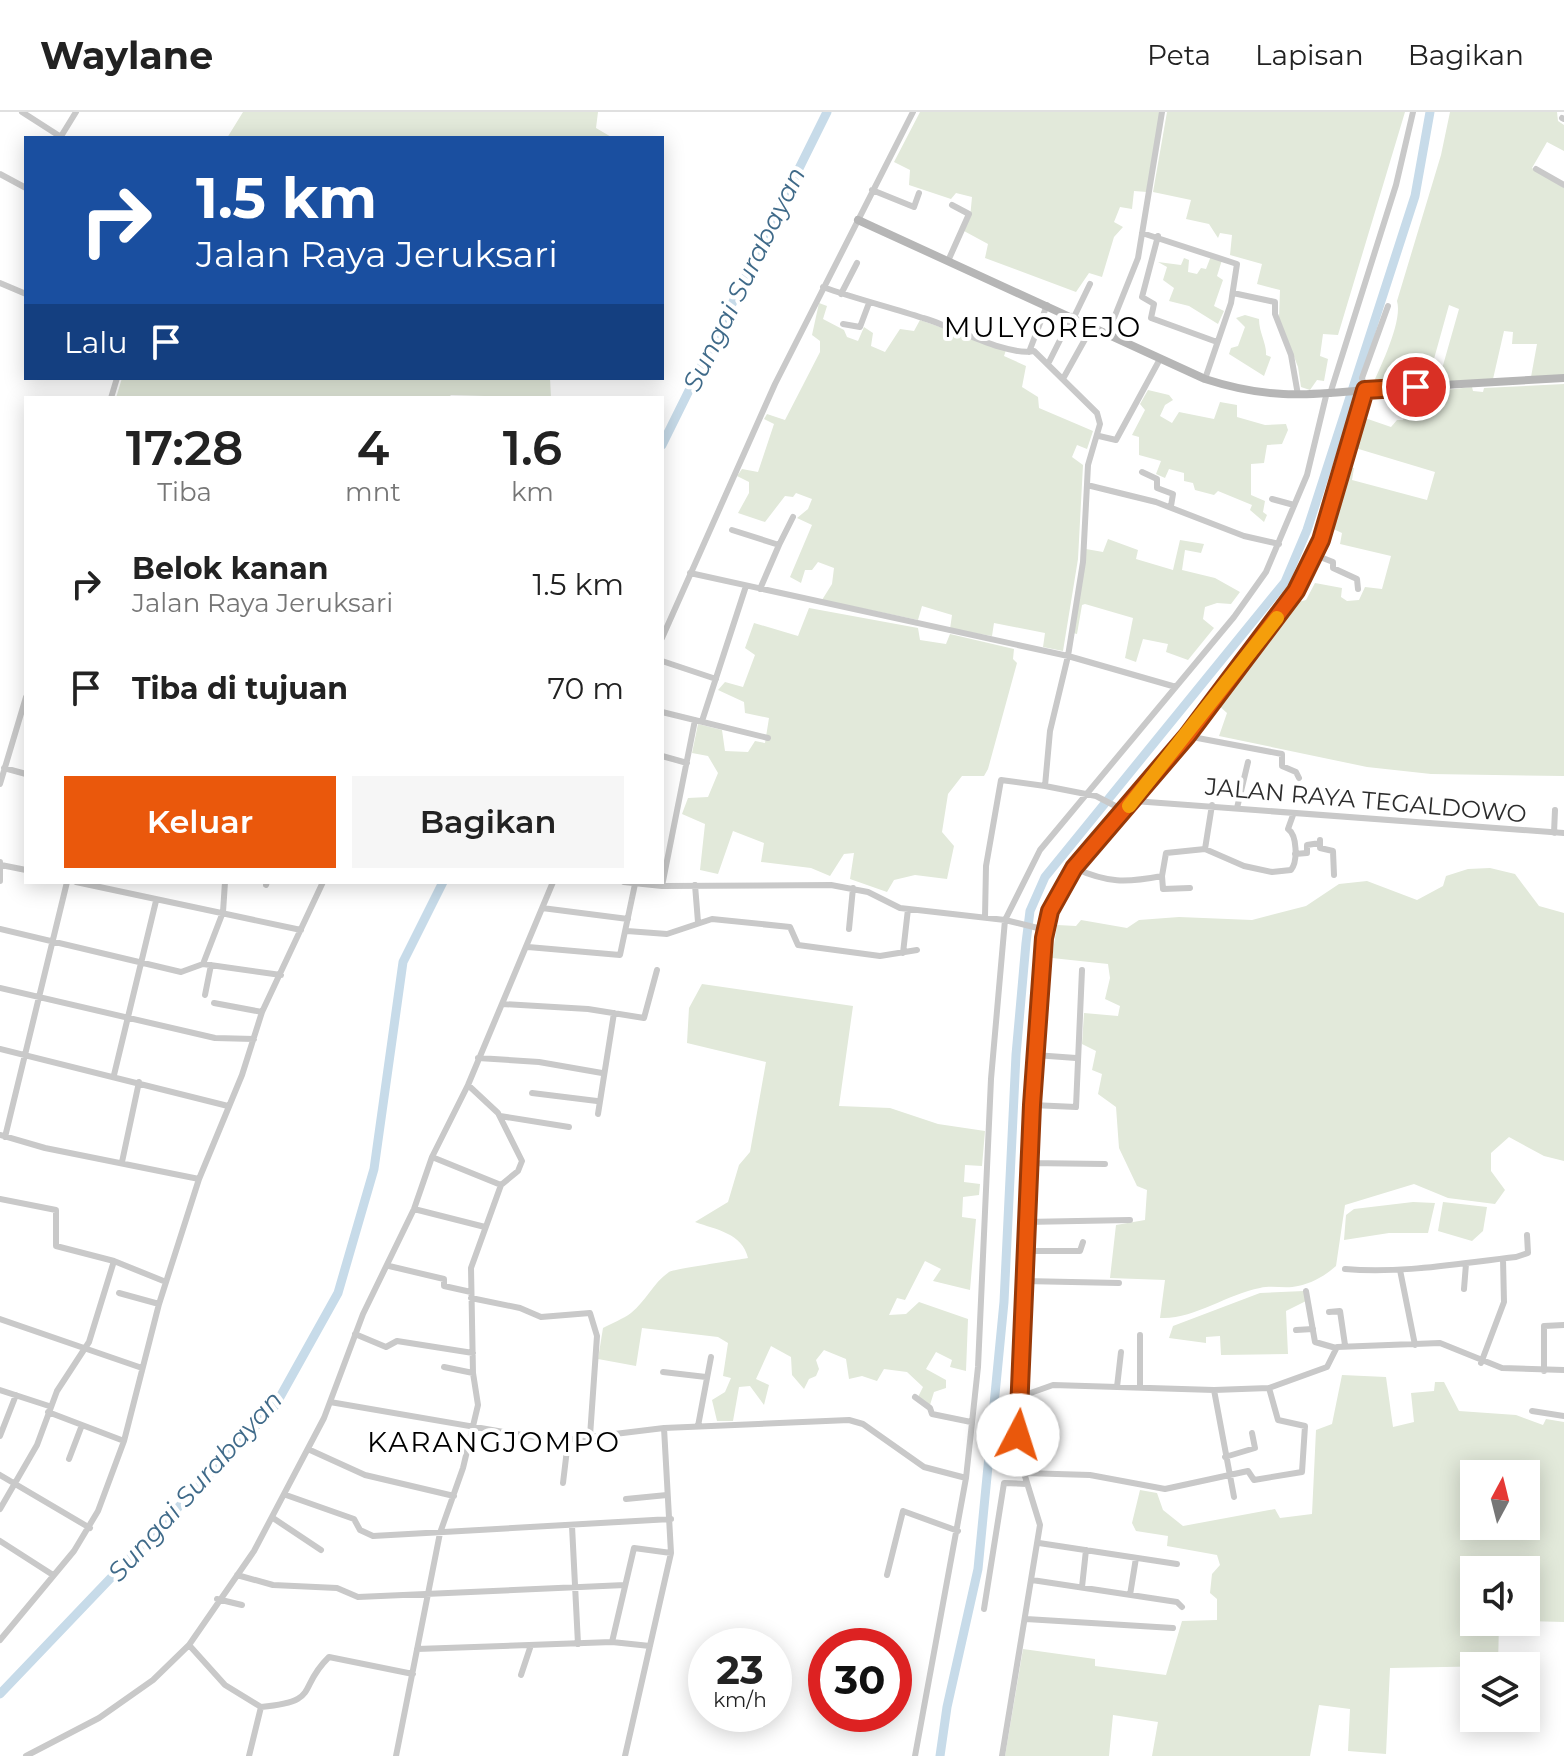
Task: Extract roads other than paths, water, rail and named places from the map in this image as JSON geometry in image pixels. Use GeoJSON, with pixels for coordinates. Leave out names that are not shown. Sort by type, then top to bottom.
{"type":"FeatureCollection","features":[{"type":"Feature","properties":{"kind":"street"},"geometry":{"type":"LineString","coordinates":[[22,112],[58,136]]}},
{"type":"Feature","properties":{"kind":"street"},"geometry":{"type":"LineString","coordinates":[[62,136],[76,112]]}},
{"type":"Feature","properties":{"kind":"street"},"geometry":{"type":"LineString","coordinates":[[664,634],[823,287],[913,112]]}},
{"type":"Feature","properties":{"kind":"street"},"geometry":{"type":"LineString","coordinates":[[1108,333],[1138,258],[1162,112]]}},
{"type":"Feature","properties":{"kind":"street"},"geometry":{"type":"LineString","coordinates":[[915,1756],[966,1478],[966,1422],[986,1240],[991,1079],[1008,921],[1040,850],[1092,795],[1249,598],[1279,544],[1307,475],[1396,185],[1413,112]]}},
{"type":"Feature","properties":{"kind":"street"},"geometry":{"type":"LineString","coordinates":[[1536,169],[1564,185]]}},
{"type":"Feature","properties":{"kind":"street"},"geometry":{"type":"LineString","coordinates":[[0,174],[24,187]]}},
{"type":"Feature","properties":{"kind":"street"},"geometry":{"type":"LineString","coordinates":[[872,190],[914,207],[919,193]]}},
{"type":"Feature","properties":{"kind":"street"},"geometry":{"type":"LineString","coordinates":[[948,261],[969,214],[952,205]]}},
{"type":"Feature","properties":{"kind":"street"},"geometry":{"type":"LineString","coordinates":[[858,220],[1093,325],[1205,379],[1257,394],[1330,394],[1564,378]]}},
{"type":"Feature","properties":{"kind":"street"},"geometry":{"type":"LineString","coordinates":[[1142,233],[1235,261],[1238,267],[1233,293],[1205,379]]}},
{"type":"Feature","properties":{"kind":"street"},"geometry":{"type":"LineString","coordinates":[[1158,236],[1142,297],[1154,304],[1151,317],[1217,342]]}},
{"type":"Feature","properties":{"kind":"street"},"geometry":{"type":"LineString","coordinates":[[841,294],[857,263]]}},
{"type":"Feature","properties":{"kind":"street"},"geometry":{"type":"LineString","coordinates":[[0,283],[24,293]]}},
{"type":"Feature","properties":{"kind":"street"},"geometry":{"type":"LineString","coordinates":[[1049,362],[1090,284]]}},
{"type":"Feature","properties":{"kind":"street"},"geometry":{"type":"LineString","coordinates":[[823,287],[1036,352],[1064,377],[1101,420],[1099,436],[1088,465],[1083,562],[1068,656],[1050,731],[1045,786]]}},
{"type":"Feature","properties":{"kind":"street"},"geometry":{"type":"LineString","coordinates":[[1233,293],[1275,302],[1275,314],[1291,355],[1298,395]]}},
{"type":"Feature","properties":{"kind":"street"},"geometry":{"type":"LineString","coordinates":[[843,324],[860,327],[869,303]]}},
{"type":"Feature","properties":{"kind":"street"},"geometry":{"type":"LineString","coordinates":[[1029,352],[1047,305]]}},
{"type":"Feature","properties":{"kind":"street"},"geometry":{"type":"LineString","coordinates":[[1002,1756],[1039,1543],[1040,1521],[1024,1473],[1018,1435],[1043,930],[1053,902],[1074,868],[1187,736],[1296,591],[1318,556],[1364,391],[1362,378],[1388,306]]}},
{"type":"Feature","properties":{"kind":"street"},"geometry":{"type":"LineString","coordinates":[[1064,377],[1093,325]]}},
{"type":"Feature","properties":{"kind":"street"},"geometry":{"type":"LineString","coordinates":[[1099,436],[1116,440],[1160,359]]}},
{"type":"Feature","properties":{"kind":"street"},"geometry":{"type":"LineString","coordinates":[[1142,472],[1157,479],[1157,488],[1173,494],[1171,506]]}},
{"type":"Feature","properties":{"kind":"street"},"geometry":{"type":"LineString","coordinates":[[1087,485],[1171,506],[1244,536],[1279,544]]}},
{"type":"Feature","properties":{"kind":"street"},"geometry":{"type":"LineString","coordinates":[[1272,499],[1294,505]]}},
{"type":"Feature","properties":{"kind":"street"},"geometry":{"type":"LineString","coordinates":[[760,589],[793,517]]}},
{"type":"Feature","properties":{"kind":"street"},"geometry":{"type":"LineString","coordinates":[[732,530],[779,545]]}},
{"type":"Feature","properties":{"kind":"street"},"geometry":{"type":"LineString","coordinates":[[1318,556],[1333,562],[1333,568],[1357,579],[1358,589]]}},
{"type":"Feature","properties":{"kind":"street"},"geometry":{"type":"LineString","coordinates":[[693,574],[1068,656],[1176,687]]}},
{"type":"Feature","properties":{"kind":"street"},"geometry":{"type":"LineString","coordinates":[[664,876],[698,720],[716,679],[746,586]]}},
{"type":"Feature","properties":{"kind":"street"},"geometry":{"type":"LineString","coordinates":[[664,662],[716,679]]}},
{"type":"Feature","properties":{"kind":"street"},"geometry":{"type":"LineString","coordinates":[[0,784],[24,703]]}},
{"type":"Feature","properties":{"kind":"street"},"geometry":{"type":"LineString","coordinates":[[664,712],[768,738]]}},
{"type":"Feature","properties":{"kind":"street"},"geometry":{"type":"LineString","coordinates":[[1187,736],[1282,754],[1282,766],[1298,774],[1299,778]]}},
{"type":"Feature","properties":{"kind":"street"},"geometry":{"type":"LineString","coordinates":[[664,757],[687,763]]}},
{"type":"Feature","properties":{"kind":"street"},"geometry":{"type":"LineString","coordinates":[[1237,808],[1248,762]]}},
{"type":"Feature","properties":{"kind":"street"},"geometry":{"type":"LineString","coordinates":[[2,772],[24,774]]}},
{"type":"Feature","properties":{"kind":"street"},"geometry":{"type":"LineString","coordinates":[[985,917],[986,866],[1001,780],[1092,795],[1125,811]]}},
{"type":"Feature","properties":{"kind":"street","name":"JALAN RAYA TEGALDOWO"},"geometry":{"type":"LineString","coordinates":[[1134,801],[1564,833]]}},
{"type":"Feature","properties":{"kind":"street"},"geometry":{"type":"LineString","coordinates":[[1205,849],[1212,805]]}},
{"type":"Feature","properties":{"kind":"street"},"geometry":{"type":"LineString","coordinates":[[1551,833],[1555,810]]}},
{"type":"Feature","properties":{"kind":"street"},"geometry":{"type":"LineString","coordinates":[[1190,888],[1163,889],[1166,853],[1205,849],[1240,865],[1272,872],[1293,869],[1293,833],[1288,829],[1293,815]]}},
{"type":"Feature","properties":{"kind":"street"},"geometry":{"type":"LineString","coordinates":[[1295,854],[1307,853],[1307,845],[1320,841],[1320,848],[1333,851],[1334,875]]}},
{"type":"Feature","properties":{"kind":"street"},"geometry":{"type":"LineString","coordinates":[[0,881],[1,864],[24,867]]}},
{"type":"Feature","properties":{"kind":"street"},"geometry":{"type":"LineString","coordinates":[[1074,868],[1116,883],[1162,876]]}},
{"type":"Feature","properties":{"kind":"street"},"geometry":{"type":"LineString","coordinates":[[530,947],[620,955],[635,884],[787,883],[853,888],[908,909],[985,917],[1043,930]]}},
{"type":"Feature","properties":{"kind":"street"},"geometry":{"type":"LineString","coordinates":[[67,884],[27,1056],[3,1136],[45,1148],[199,1179]]}},
{"type":"Feature","properties":{"kind":"street"},"geometry":{"type":"LineString","coordinates":[[84,884],[301,930]]}},
{"type":"Feature","properties":{"kind":"street"},"geometry":{"type":"LineString","coordinates":[[205,995],[207,964],[223,912],[225,884]]}},
{"type":"Feature","properties":{"kind":"street"},"geometry":{"type":"LineString","coordinates":[[0,1640],[90,1528],[124,1441],[159,1304],[199,1179],[262,1012],[322,884]]}},
{"type":"Feature","properties":{"kind":"street"},"geometry":{"type":"LineString","coordinates":[[26,1756],[128,1699],[153,1680],[189,1645],[273,1518],[310,1450],[355,1334],[389,1266],[432,1157],[530,947],[552,884]]}},
{"type":"Feature","properties":{"kind":"street"},"geometry":{"type":"LineString","coordinates":[[695,885],[698,922]]}},
{"type":"Feature","properties":{"kind":"street"},"geometry":{"type":"LineString","coordinates":[[849,929],[853,888]]}},
{"type":"Feature","properties":{"kind":"street"},"geometry":{"type":"LineString","coordinates":[[114,1075],[156,901]]}},
{"type":"Feature","properties":{"kind":"street"},"geometry":{"type":"LineString","coordinates":[[545,909],[628,919]]}},
{"type":"Feature","properties":{"kind":"street"},"geometry":{"type":"LineString","coordinates":[[903,953],[908,909]]}},
{"type":"Feature","properties":{"kind":"street"},"geometry":{"type":"LineString","coordinates":[[627,931],[667,934],[712,919],[790,927],[798,945],[880,956],[917,950]]}},
{"type":"Feature","properties":{"kind":"street"},"geometry":{"type":"LineString","coordinates":[[0,929],[181,972],[207,964],[281,975]]}},
{"type":"Feature","properties":{"kind":"street"},"geometry":{"type":"LineString","coordinates":[[502,1004],[646,1017],[657,970]]}},
{"type":"Feature","properties":{"kind":"street"},"geometry":{"type":"LineString","coordinates":[[1036,1105],[1076,1107],[1082,970]]}},
{"type":"Feature","properties":{"kind":"street"},"geometry":{"type":"LineString","coordinates":[[0,988],[215,1038],[254,1039]]}},
{"type":"Feature","properties":{"kind":"street"},"geometry":{"type":"LineString","coordinates":[[214,1003],[262,1012]]}},
{"type":"Feature","properties":{"kind":"street"},"geometry":{"type":"LineString","coordinates":[[598,1114],[597,1101],[614,1013]]}},
{"type":"Feature","properties":{"kind":"street"},"geometry":{"type":"LineString","coordinates":[[0,1049],[114,1075],[228,1106]]}},
{"type":"Feature","properties":{"kind":"street"},"geometry":{"type":"LineString","coordinates":[[1038,1055],[1076,1058]]}},
{"type":"Feature","properties":{"kind":"street"},"geometry":{"type":"LineString","coordinates":[[478,1058],[539,1062],[602,1073]]}},
{"type":"Feature","properties":{"kind":"street"},"geometry":{"type":"LineString","coordinates":[[122,1162],[139,1082]]}},
{"type":"Feature","properties":{"kind":"street"},"geometry":{"type":"LineString","coordinates":[[396,1756],[409,1673],[417,1649],[424,1592],[438,1534],[478,1405],[473,1373],[471,1268],[501,1185],[518,1171],[522,1161],[500,1116],[488,1100],[468,1085]]}},
{"type":"Feature","properties":{"kind":"street"},"geometry":{"type":"LineString","coordinates":[[532,1093],[597,1101]]}},
{"type":"Feature","properties":{"kind":"street"},"geometry":{"type":"LineString","coordinates":[[500,1116],[569,1127]]}},
{"type":"Feature","properties":{"kind":"street"},"geometry":{"type":"LineString","coordinates":[[432,1157],[501,1185]]}},
{"type":"Feature","properties":{"kind":"street"},"geometry":{"type":"LineString","coordinates":[[1033,1164],[1105,1164]]}},
{"type":"Feature","properties":{"kind":"street"},"geometry":{"type":"LineString","coordinates":[[0,1199],[56,1210],[56,1246],[114,1261],[166,1282]]}},
{"type":"Feature","properties":{"kind":"street"},"geometry":{"type":"LineString","coordinates":[[414,1209],[485,1227]]}},
{"type":"Feature","properties":{"kind":"street"},"geometry":{"type":"LineString","coordinates":[[1030,1222],[1130,1220]]}},
{"type":"Feature","properties":{"kind":"street"},"geometry":{"type":"LineString","coordinates":[[1345,1269],[1400,1270],[1503,1259],[1527,1254],[1527,1235]]}},
{"type":"Feature","properties":{"kind":"street"},"geometry":{"type":"LineString","coordinates":[[1029,1251],[1080,1251],[1083,1242]]}},
{"type":"Feature","properties":{"kind":"street"},"geometry":{"type":"LineString","coordinates":[[1481,1363],[1504,1302],[1503,1259]]}},
{"type":"Feature","properties":{"kind":"street"},"geometry":{"type":"LineString","coordinates":[[0,1509],[37,1445],[48,1409],[97,1321],[114,1261]]}},
{"type":"Feature","properties":{"kind":"street"},"geometry":{"type":"LineString","coordinates":[[1464,1289],[1466,1264]]}},
{"type":"Feature","properties":{"kind":"street"},"geometry":{"type":"LineString","coordinates":[[389,1266],[444,1279],[445,1286],[473,1297],[541,1317],[590,1313],[597,1336],[590,1436]]}},
{"type":"Feature","properties":{"kind":"street"},"geometry":{"type":"LineString","coordinates":[[1400,1270],[1415,1345]]}},
{"type":"Feature","properties":{"kind":"street"},"geometry":{"type":"LineString","coordinates":[[1028,1281],[1119,1283]]}},
{"type":"Feature","properties":{"kind":"street"},"geometry":{"type":"LineString","coordinates":[[1306,1291],[1315,1342],[1336,1348],[1345,1345],[1449,1346],[1481,1363],[1519,1371],[1564,1370]]}},
{"type":"Feature","properties":{"kind":"street"},"geometry":{"type":"LineString","coordinates":[[119,1293],[159,1304]]}},
{"type":"Feature","properties":{"kind":"street"},"geometry":{"type":"LineString","coordinates":[[1329,1312],[1340,1312],[1345,1345]]}},
{"type":"Feature","properties":{"kind":"street"},"geometry":{"type":"LineString","coordinates":[[0,1319],[142,1368]]}},
{"type":"Feature","properties":{"kind":"street"},"geometry":{"type":"LineString","coordinates":[[1544,1371],[1544,1326],[1564,1325]]}},
{"type":"Feature","properties":{"kind":"street"},"geometry":{"type":"LineString","coordinates":[[1296,1330],[1313,1329]]}},
{"type":"Feature","properties":{"kind":"street"},"geometry":{"type":"LineString","coordinates":[[355,1334],[387,1347],[397,1341],[473,1353]]}},
{"type":"Feature","properties":{"kind":"street"},"geometry":{"type":"LineString","coordinates":[[1140,1335],[1140,1386]]}},
{"type":"Feature","properties":{"kind":"street"},"geometry":{"type":"LineString","coordinates":[[1022,1396],[1053,1385],[1214,1390],[1269,1388],[1327,1367],[1336,1348]]}},
{"type":"Feature","properties":{"kind":"street"},"geometry":{"type":"LineString","coordinates":[[1117,1387],[1121,1352]]}},
{"type":"Feature","properties":{"kind":"street"},"geometry":{"type":"LineString","coordinates":[[698,1426],[711,1357]]}},
{"type":"Feature","properties":{"kind":"street"},"geometry":{"type":"LineString","coordinates":[[444,1367],[473,1373]]}},
{"type":"Feature","properties":{"kind":"street"},"geometry":{"type":"LineString","coordinates":[[663,1372],[706,1377]]}},
{"type":"Feature","properties":{"kind":"street"},"geometry":{"type":"LineString","coordinates":[[1024,1473],[1090,1475],[1165,1489],[1248,1471],[1254,1480],[1303,1472],[1305,1426],[1278,1420],[1269,1388]]}},
{"type":"Feature","properties":{"kind":"street"},"geometry":{"type":"LineString","coordinates":[[0,1390],[124,1441]]}},
{"type":"Feature","properties":{"kind":"street"},"geometry":{"type":"LineString","coordinates":[[1214,1390],[1234,1497]]}},
{"type":"Feature","properties":{"kind":"street"},"geometry":{"type":"LineString","coordinates":[[0,1436],[16,1395]]}},
{"type":"Feature","properties":{"kind":"street"},"geometry":{"type":"LineString","coordinates":[[915,1397],[930,1408],[930,1414],[966,1422]]}},
{"type":"Feature","properties":{"kind":"street"},"geometry":{"type":"LineString","coordinates":[[330,1402],[568,1441],[664,1428],[855,1421],[882,1435],[924,1467],[966,1478]]}},
{"type":"Feature","properties":{"kind":"street"},"geometry":{"type":"LineString","coordinates":[[1532,1411],[1564,1416]]}},
{"type":"Feature","properties":{"kind":"street"},"geometry":{"type":"LineString","coordinates":[[69,1459],[82,1425]]}},
{"type":"Feature","properties":{"kind":"street"},"geometry":{"type":"LineString","coordinates":[[625,1756],[671,1553],[664,1428]]}},
{"type":"Feature","properties":{"kind":"street"},"geometry":{"type":"LineString","coordinates":[[1225,1457],[1255,1448],[1252,1433]]}},
{"type":"Feature","properties":{"kind":"street"},"geometry":{"type":"LineString","coordinates":[[563,1483],[568,1441]]}},
{"type":"Feature","properties":{"kind":"street"},"geometry":{"type":"LineString","coordinates":[[310,1450],[365,1475],[452,1495]]}},
{"type":"Feature","properties":{"kind":"street"},"geometry":{"type":"LineString","coordinates":[[0,1475],[90,1528]]}},
{"type":"Feature","properties":{"kind":"street"},"geometry":{"type":"LineString","coordinates":[[984,1609],[1004,1483],[1027,1484]]}},
{"type":"Feature","properties":{"kind":"street"},"geometry":{"type":"LineString","coordinates":[[286,1495],[354,1519],[360,1530],[373,1536],[671,1519]]}},
{"type":"Feature","properties":{"kind":"street"},"geometry":{"type":"LineString","coordinates":[[626,1499],[667,1495]]}},
{"type":"Feature","properties":{"kind":"street"},"geometry":{"type":"LineString","coordinates":[[887,1575],[903,1511],[958,1531]]}},
{"type":"Feature","properties":{"kind":"street"},"geometry":{"type":"LineString","coordinates":[[273,1518],[321,1550]]}},
{"type":"Feature","properties":{"kind":"street"},"geometry":{"type":"LineString","coordinates":[[572,1526],[578,1644]]}},
{"type":"Feature","properties":{"kind":"street"},"geometry":{"type":"LineString","coordinates":[[0,1541],[53,1575]]}},
{"type":"Feature","properties":{"kind":"street"},"geometry":{"type":"LineString","coordinates":[[1039,1543],[1177,1564]]}},
{"type":"Feature","properties":{"kind":"street"},"geometry":{"type":"LineString","coordinates":[[612,1642],[634,1548],[671,1553]]}},
{"type":"Feature","properties":{"kind":"street"},"geometry":{"type":"LineString","coordinates":[[1082,1587],[1086,1550]]}},
{"type":"Feature","properties":{"kind":"street"},"geometry":{"type":"LineString","coordinates":[[1130,1595],[1136,1558]]}},
{"type":"Feature","properties":{"kind":"street"},"geometry":{"type":"LineString","coordinates":[[237,1575],[273,1585],[337,1588],[358,1597],[625,1585]]}},
{"type":"Feature","properties":{"kind":"street"},"geometry":{"type":"LineString","coordinates":[[1032,1580],[1180,1602],[1182,1607]]}},
{"type":"Feature","properties":{"kind":"street"},"geometry":{"type":"LineString","coordinates":[[217,1599],[242,1605]]}},
{"type":"Feature","properties":{"kind":"street"},"geometry":{"type":"LineString","coordinates":[[1026,1619],[1173,1628]]}},
{"type":"Feature","properties":{"kind":"street"},"geometry":{"type":"LineString","coordinates":[[417,1649],[612,1642],[650,1646]]}},
{"type":"Feature","properties":{"kind":"street"},"geometry":{"type":"LineString","coordinates":[[189,1645],[225,1685],[261,1707],[290,1704],[305,1696],[329,1657],[409,1673]]}},
{"type":"Feature","properties":{"kind":"street"},"geometry":{"type":"LineString","coordinates":[[521,1675],[531,1645]]}},
{"type":"Feature","properties":{"kind":"street"},"geometry":{"type":"LineString","coordinates":[[249,1756],[261,1707]]}},
{"type":"Feature","properties":{"kind":"waterway","name":"Sungai Surabayan"},"geometry":{"type":"LineString","coordinates":[[664,441],[827,112]]}},
{"type":"Feature","properties":{"kind":"waterway"},"geometry":{"type":"LineString","coordinates":[[940,1756],[947,1707],[978,1569],[1004,1302],[1016,1055],[1030,911],[1045,877],[1285,582],[1307,530],[1415,196],[1430,112]]}},
{"type":"Feature","properties":{"kind":"waterway","name":"Sungai Surabayan"},"geometry":{"type":"LineString","coordinates":[[0,1694],[275,1406],[338,1293],[374,1169],[403,962],[442,884]]}},
{"type":"Feature","properties":{"kind":"district","name":"MULYOREJO"},"geometry":{"type":"Point","coordinates":[1043,327]}},
{"type":"Feature","properties":{"kind":"district","name":"KARANGJOMPO"},"geometry":{"type":"Point","coordinates":[494,1442]}}]}
